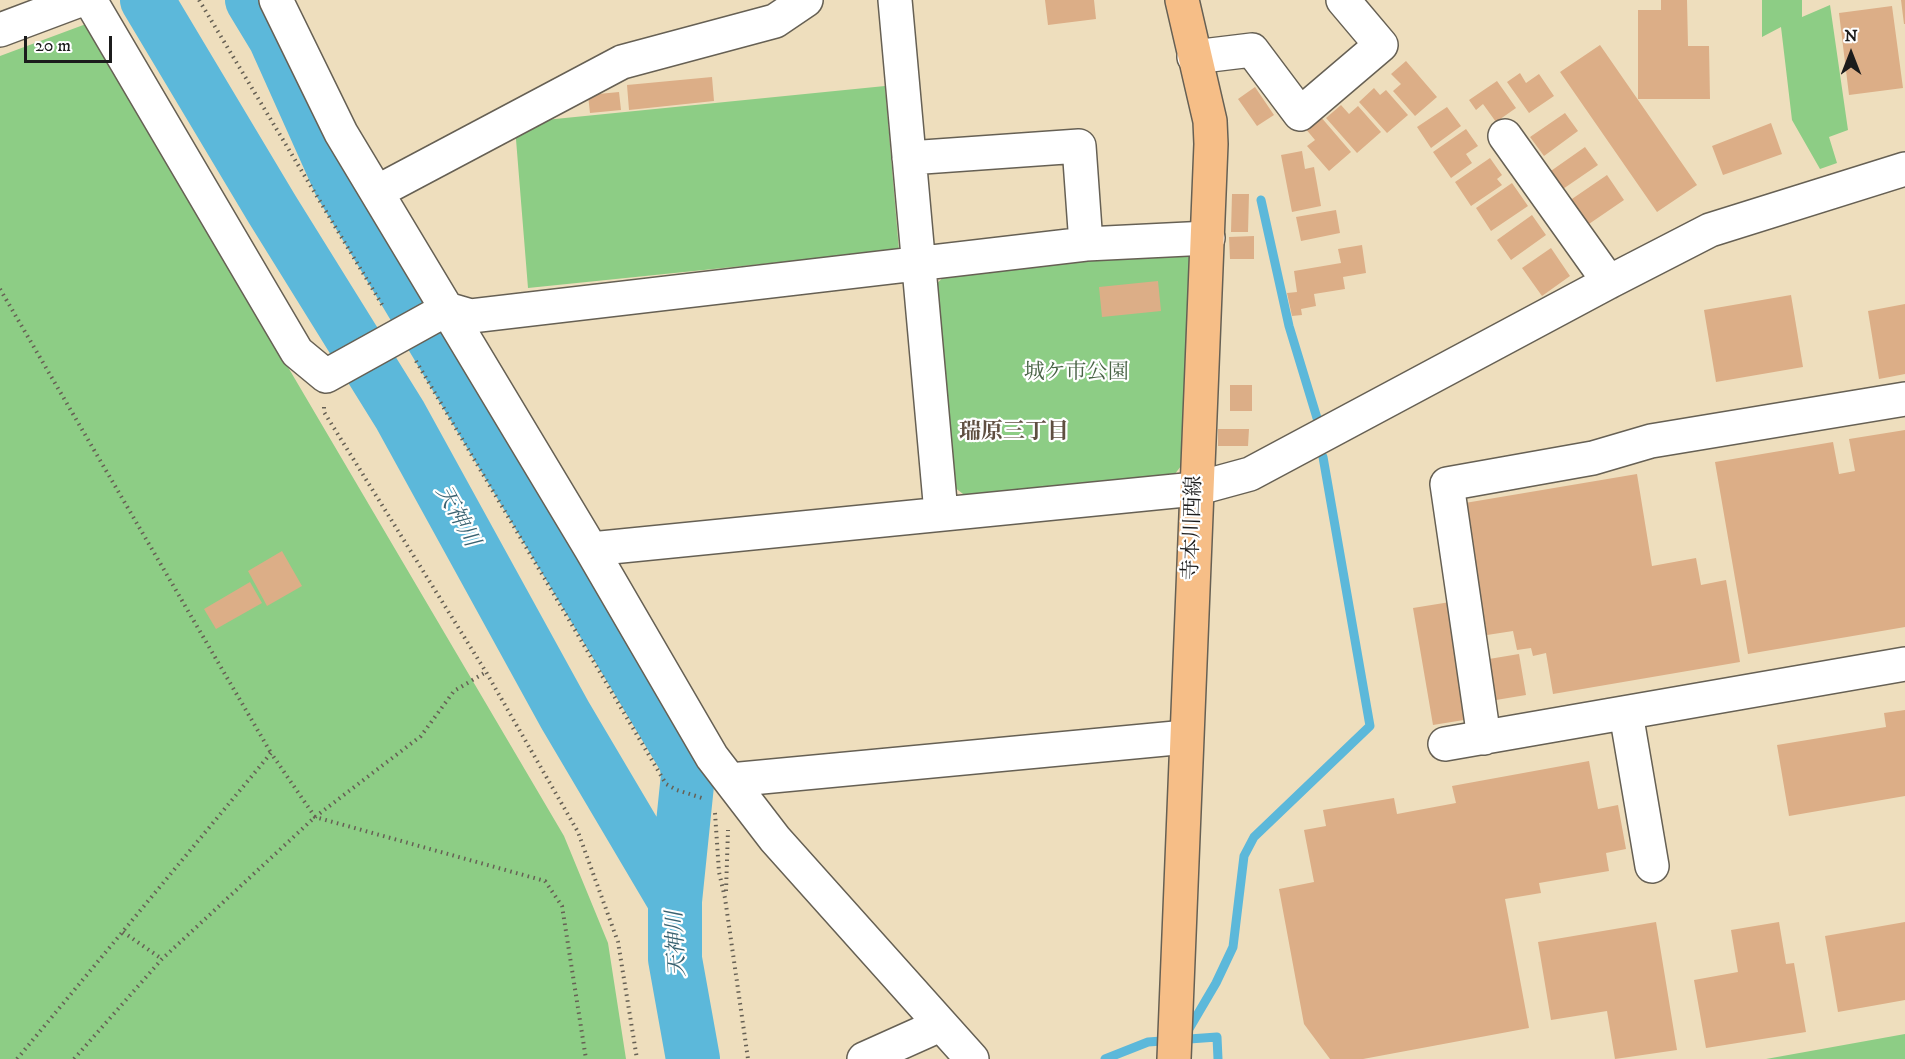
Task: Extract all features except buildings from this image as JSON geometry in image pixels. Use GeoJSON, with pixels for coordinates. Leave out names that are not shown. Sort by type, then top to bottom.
{"type":"FeatureCollection","features":[{"type":"Feature","properties":{"kind":"main road","name":"寺本川西線"},"geometry":{"type":"LineString","coordinates":[[1174,1055],[1208,238],[1210,122],[1183,0]]}},
{"type":"Feature","properties":{"kind":"street"},"geometry":{"type":"LineString","coordinates":[[0,30],[80,0]]}},
{"type":"Feature","properties":{"kind":"street"},"geometry":{"type":"LineString","coordinates":[[90,0],[297,352],[326,376],[447,309],[471,316],[1086,244],[1208,238]]}},
{"type":"Feature","properties":{"kind":"street"},"geometry":{"type":"LineString","coordinates":[[376,192],[622,62],[775,21],[806,0]]}},
{"type":"Feature","properties":{"kind":"street"},"geometry":{"type":"LineString","coordinates":[[895,0],[942,513]]}},
{"type":"Feature","properties":{"kind":"street"},"geometry":{"type":"LineString","coordinates":[[1194,57],[1252,50],[1300,114],[1381,45],[1343,0]]}},
{"type":"Feature","properties":{"kind":"street"},"geometry":{"type":"LineString","coordinates":[[282,2],[342,133],[591,549],[712,757],[715,797]]}},
{"type":"Feature","properties":{"kind":"street"},"geometry":{"type":"LineString","coordinates":[[1505,137],[1609,282]]}},
{"type":"Feature","properties":{"kind":"street"},"geometry":{"type":"LineString","coordinates":[[909,159],[1079,146],[1086,244]]}},
{"type":"Feature","properties":{"kind":"street"},"geometry":{"type":"LineString","coordinates":[[591,549],[1196,489],[1250,474],[1710,230],[1905,169]]}},
{"type":"Feature","properties":{"kind":"street"},"geometry":{"type":"LineString","coordinates":[[1484,738],[1447,484],[1593,458],[1651,441],[1905,399]]}},
{"type":"Feature","properties":{"kind":"street"},"geometry":{"type":"LineString","coordinates":[[1445,744],[1905,664]]}},
{"type":"Feature","properties":{"kind":"street"},"geometry":{"type":"LineString","coordinates":[[1626,713],[1652,866]]}},
{"type":"Feature","properties":{"kind":"street"},"geometry":{"type":"LineString","coordinates":[[715,797],[1186,737]]}},
{"type":"Feature","properties":{"kind":"street"},"geometry":{"type":"LineString","coordinates":[[715,797],[775,839],[972,1059]]}},
{"type":"Feature","properties":{"kind":"street"},"geometry":{"type":"LineString","coordinates":[[864,1059],[939,1023]]}},
{"type":"Feature","properties":{"kind":"path"},"geometry":{"type":"LineString","coordinates":[[199,0],[401,334],[666,784],[677,790],[715,797]]}},
{"type":"Feature","properties":{"kind":"path"},"geometry":{"type":"LineString","coordinates":[[0,289],[272,753],[315,817],[545,881],[562,906],[586,1059]]}},
{"type":"Feature","properties":{"kind":"path"},"geometry":{"type":"LineString","coordinates":[[326,376],[324,412],[486,672],[578,832],[618,942],[637,1059]]}},
{"type":"Feature","properties":{"kind":"path"},"geometry":{"type":"LineString","coordinates":[[74,1059],[162,959],[315,817],[421,736],[454,691],[486,672]]}},
{"type":"Feature","properties":{"kind":"path"},"geometry":{"type":"LineString","coordinates":[[17,1059],[272,753]]}},
{"type":"Feature","properties":{"kind":"path"},"geometry":{"type":"LineString","coordinates":[[715,797],[725,898],[748,1059]]}},
{"type":"Feature","properties":{"kind":"path"},"geometry":{"type":"LineString","coordinates":[[715,797],[719,872],[725,898]]}},
{"type":"Feature","properties":{"kind":"path"},"geometry":{"type":"LineString","coordinates":[[123,932],[162,959]]}},
{"type":"Feature","properties":{"kind":"green space"},"geometry":{"type":"Polygon","coordinates":[[[1762,0],[1802,0],[1802,17],[1830,5],[1848,130],[1829,137],[1837,163],[1820,169],[1792,120],[1781,27],[1762,37],[1762,0]]]}},
{"type":"Feature","properties":{"kind":"green space"},"geometry":{"type":"Polygon","coordinates":[[[86,24],[564,836],[608,943],[626,1059],[0,1059],[0,56],[86,24]]]}},
{"type":"Feature","properties":{"kind":"green space"},"geometry":{"type":"Polygon","coordinates":[[[885,86],[899,250],[528,288],[515,127],[525,122],[885,86]]]}},
{"type":"Feature","properties":{"kind":"green space","name":"城ケ市公園"},"geometry":{"type":"Polygon","coordinates":[[[1188,250],[1198,262],[1191,453],[1171,479],[967,497],[954,487],[933,287],[947,274],[1188,250]]]}},
{"type":"Feature","properties":{"kind":"green space"},"geometry":{"type":"Polygon","coordinates":[[[1905,1034],[1905,1059],[1766,1059],[1905,1034]]]}},
{"type":"Feature","properties":{"kind":"waterway","name":"天神川"},"geometry":{"type":"LineString","coordinates":[[147,0],[272,209],[400,415],[565,715],[675,901],[675,959],[693,1059]]}},
{"type":"Feature","properties":{"kind":"waterway"},"geometry":{"type":"LineString","coordinates":[[252,0],[275,38],[340,183],[686,761],[688,775],[675,901]]}},
{"type":"Feature","properties":{"kind":"waterway"},"geometry":{"type":"LineString","coordinates":[[1261,200],[1289,326],[1317,418]]}},
{"type":"Feature","properties":{"kind":"waterway"},"geometry":{"type":"LineString","coordinates":[[1186,1034],[1216,983],[1233,947],[1244,856],[1254,837],[1370,726],[1323,457]]}},
{"type":"Feature","properties":{"kind":"waterway"},"geometry":{"type":"LineString","coordinates":[[1105,1059],[1148,1042],[1217,1037],[1218,1059]]}},
{"type":"Feature","properties":{"kind":"district","name":"瑞原三丁目"},"geometry":{"type":"Point","coordinates":[1014,433]}}]}
